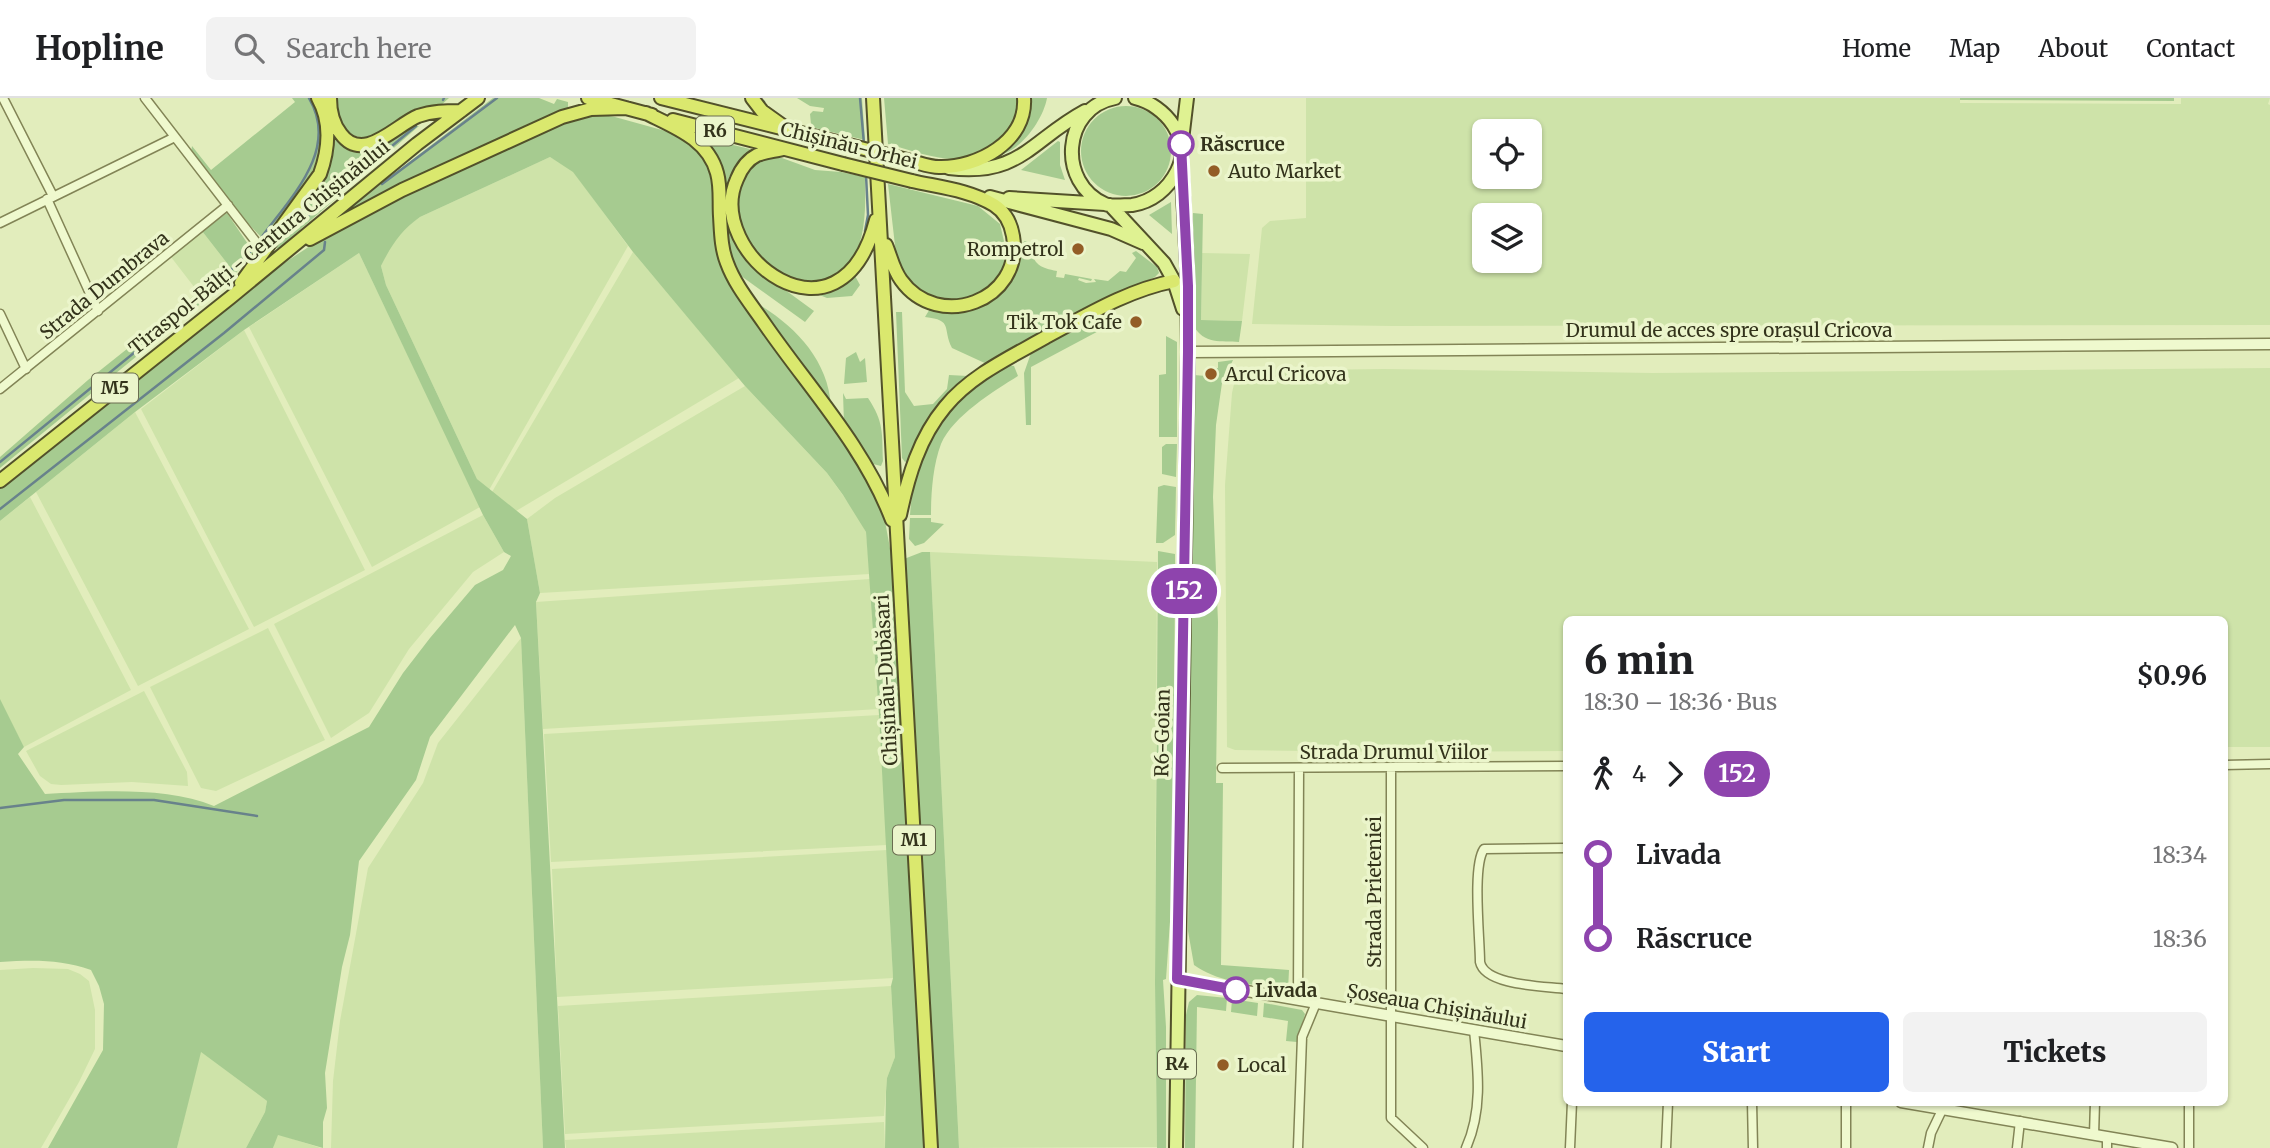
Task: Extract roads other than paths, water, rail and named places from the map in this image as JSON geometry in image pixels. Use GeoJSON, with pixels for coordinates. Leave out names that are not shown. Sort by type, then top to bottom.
{"type":"FeatureCollection","features":[{"type":"Feature","properties":{"kind":"highway"},"geometry":{"type":"LineString","coordinates":[[231,297],[309,190],[323,164],[327,130],[326,117],[318,98]]}},
{"type":"Feature","properties":{"kind":"highway"},"geometry":{"type":"LineString","coordinates":[[330,98],[332,116],[338,131],[345,139],[357,145],[371,144],[414,118],[446,111],[462,111]]}},
{"type":"Feature","properties":{"kind":"highway"},"geometry":{"type":"LineString","coordinates":[[417,144],[456,98]]}},
{"type":"Feature","properties":{"kind":"highway","name":"Tiraspol-Bălți - Centura Chișinăului"},"geometry":{"type":"LineString","coordinates":[[0,481],[417,144],[478,98]]}},
{"type":"Feature","properties":{"kind":"highway","name":"Chișinău-Orhei"},"geometry":{"type":"LineString","coordinates":[[588,98],[974,195]]}},
{"type":"Feature","properties":{"kind":"highway","name":"Chișinău-Orhei"},"geometry":{"type":"LineString","coordinates":[[661,98],[939,167]]}},
{"type":"Feature","properties":{"kind":"highway"},"geometry":{"type":"LineString","coordinates":[[700,98],[729,116]]}},
{"type":"Feature","properties":{"kind":"highway"},"geometry":{"type":"LineString","coordinates":[[752,98],[762,111],[789,130]]}},
{"type":"Feature","properties":{"kind":"highway","name":"M1"},"geometry":{"type":"LineString","coordinates":[[874,98],[878,209]]}},
{"type":"Feature","properties":{"kind":"highway"},"geometry":{"type":"LineString","coordinates":[[939,167],[976,160],[1003,144],[1020,123],[1025,108],[1024,98]]}},
{"type":"Feature","properties":{"kind":"highway"},"geometry":{"type":"LineString","coordinates":[[284,253],[402,190],[562,117],[591,109],[626,108]]}},
{"type":"Feature","properties":{"kind":"highway"},"geometry":{"type":"LineString","coordinates":[[646,113],[684,131],[711,158],[717,173],[721,236],[727,264],[772,335],[863,460],[881,493],[897,533]]}},
{"type":"Feature","properties":{"kind":"highway"},"geometry":{"type":"LineString","coordinates":[[783,149],[756,156],[748,161],[734,184],[731,204],[734,222],[742,239],[753,256],[775,279],[790,285],[812,288],[826,285],[846,275],[859,262],[869,244],[878,209]]}},
{"type":"Feature","properties":{"kind":"highway"},"geometry":{"type":"LineString","coordinates":[[880,229],[894,269],[911,292],[931,303],[944,306],[976,302],[988,296],[1003,282],[1010,271],[1014,251],[1013,233],[1006,217],[995,205],[974,195]]}},
{"type":"Feature","properties":{"kind":"highway","name":"Chișinău-Dubăsari"},"geometry":{"type":"LineString","coordinates":[[878,209],[932,1148]]}},
{"type":"Feature","properties":{"kind":"highway"},"geometry":{"type":"LineString","coordinates":[[897,533],[917,454],[939,415],[957,394],[973,380],[1005,360],[1093,312],[1143,289],[1174,281]]}},
{"type":"Feature","properties":{"kind":"main road"},"geometry":{"type":"LineString","coordinates":[[1135,98],[1161,110],[1172,124],[1181,144]]}},
{"type":"Feature","properties":{"kind":"main road"},"geometry":{"type":"LineString","coordinates":[[1181,144],[1187,98]]}},
{"type":"Feature","properties":{"kind":"main road","name":"Chișinău-Orhei"},"geometry":{"type":"LineString","coordinates":[[939,167],[973,170],[1005,164],[1023,155],[1078,115],[1103,101]]}},
{"type":"Feature","properties":{"kind":"main road","name":"R6"},"geometry":{"type":"LineString","coordinates":[[1103,101],[1077,128],[1072,144],[1072,158],[1081,182],[1105,205]]}},
{"type":"Feature","properties":{"kind":"main road","name":"R6-Goian"},"geometry":{"type":"LineString","coordinates":[[1175,1148],[1188,352],[1188,286],[1181,144]]}},
{"type":"Feature","properties":{"kind":"main road","name":"Chișinău-Orhei"},"geometry":{"type":"LineString","coordinates":[[974,195],[1105,205],[1136,204],[1153,198],[1168,185],[1181,160]]}},
{"type":"Feature","properties":{"kind":"main road"},"geometry":{"type":"LineString","coordinates":[[990,198],[1119,231],[1143,243]]}},
{"type":"Feature","properties":{"kind":"main road"},"geometry":{"type":"LineString","coordinates":[[1080,221],[1105,205]]}},
{"type":"Feature","properties":{"kind":"main road","name":"R6-Goian"},"geometry":{"type":"LineString","coordinates":[[1105,205],[1159,257],[1174,281],[1186,319]]}},
{"type":"Feature","properties":{"kind":"street"},"geometry":{"type":"LineString","coordinates":[[3,98],[50,198],[98,311]]}},
{"type":"Feature","properties":{"kind":"street"},"geometry":{"type":"LineString","coordinates":[[145,98],[263,251]]}},
{"type":"Feature","properties":{"kind":"street"},"geometry":{"type":"LineString","coordinates":[[0,223],[175,137]]}},
{"type":"Feature","properties":{"kind":"street","name":"Strada Dumbrava"},"geometry":{"type":"LineString","coordinates":[[0,390],[228,205]]}},
{"type":"Feature","properties":{"kind":"street"},"geometry":{"type":"LineString","coordinates":[[0,314],[3,326],[26,369]]}},
{"type":"Feature","properties":{"kind":"street","name":"Drumul de acces spre orașul Cricova"},"geometry":{"type":"LineString","coordinates":[[1188,352],[2270,344]]}},
{"type":"Feature","properties":{"kind":"street"},"geometry":{"type":"LineString","coordinates":[[2228,765],[2270,764]]}},
{"type":"Feature","properties":{"kind":"street","name":"Strada Drumul Viilor"},"geometry":{"type":"LineString","coordinates":[[1222,768],[1563,766]]}},
{"type":"Feature","properties":{"kind":"street"},"geometry":{"type":"LineString","coordinates":[[1298,1000],[1299,768]]}},
{"type":"Feature","properties":{"kind":"street","name":"Strada Prieteniei"},"geometry":{"type":"LineString","coordinates":[[1391,768],[1391,1118],[1423,1148]]}},
{"type":"Feature","properties":{"kind":"street"},"geometry":{"type":"LineString","coordinates":[[1563,848],[1483,849],[1478,878],[1480,962],[1484,972],[1503,980],[1563,989]]}},
{"type":"Feature","properties":{"kind":"street","name":"Șoseaua Chișinăului"},"geometry":{"type":"LineString","coordinates":[[1177,979],[1563,1045]]}},
{"type":"Feature","properties":{"kind":"street"},"geometry":{"type":"LineString","coordinates":[[1298,1148],[1302,1037],[1316,1003]]}},
{"type":"Feature","properties":{"kind":"street"},"geometry":{"type":"LineString","coordinates":[[1466,1148],[1474,1131],[1477,1105],[1474,1030]]}},
{"type":"Feature","properties":{"kind":"street"},"geometry":{"type":"LineString","coordinates":[[1570,1148],[1572,1106]]}},
{"type":"Feature","properties":{"kind":"street"},"geometry":{"type":"LineString","coordinates":[[1666,1148],[1668,1106]]}},
{"type":"Feature","properties":{"kind":"street"},"geometry":{"type":"LineString","coordinates":[[1752,1106],[1753,1148]]}},
{"type":"Feature","properties":{"kind":"street"},"geometry":{"type":"LineString","coordinates":[[1846,1106],[1846,1148]]}},
{"type":"Feature","properties":{"kind":"street"},"geometry":{"type":"LineString","coordinates":[[1922,1106],[2094,1135],[2107,1143],[2172,1148]]}},
{"type":"Feature","properties":{"kind":"street"},"geometry":{"type":"LineString","coordinates":[[2094,1135],[2095,1106]]}},
{"type":"Feature","properties":{"kind":"street"},"geometry":{"type":"LineString","coordinates":[[2189,1106],[2189,1148]]}},
{"type":"Feature","properties":{"kind":"street"},"geometry":{"type":"LineString","coordinates":[[1928,1148],[1936,1119],[1942,1110]]}},
{"type":"Feature","properties":{"kind":"street"},"geometry":{"type":"LineString","coordinates":[[2017,1148],[2020,1121]]}},
{"type":"Feature","properties":{"kind":"waterway"},"geometry":{"type":"LineString","coordinates":[[261,238],[297,190],[315,155],[319,136],[317,117],[309,98]]}},
{"type":"Feature","properties":{"kind":"waterway"},"geometry":{"type":"LineString","coordinates":[[382,184],[497,98]]}},
{"type":"Feature","properties":{"kind":"waterway"},"geometry":{"type":"LineString","coordinates":[[760,98],[764,102]]}},
{"type":"Feature","properties":{"kind":"waterway"},"geometry":{"type":"LineString","coordinates":[[860,98],[864,144]]}},
{"type":"Feature","properties":{"kind":"waterway"},"geometry":{"type":"LineString","coordinates":[[304,219],[416,126]]}},
{"type":"Feature","properties":{"kind":"waterway"},"geometry":{"type":"LineString","coordinates":[[865,231],[868,215],[866,175]]}},
{"type":"Feature","properties":{"kind":"waterway"},"geometry":{"type":"LineString","coordinates":[[0,509],[224,333],[324,250],[325,242]]}},
{"type":"Feature","properties":{"kind":"waterway"},"geometry":{"type":"LineString","coordinates":[[0,462],[200,299],[251,251]]}},
{"type":"Feature","properties":{"kind":"waterway"},"geometry":{"type":"LineString","coordinates":[[0,808],[64,800],[154,800],[257,816]]}},
{"type":"Feature","properties":{"kind":"place","name":"Răscruce"},"geometry":{"type":"Point","coordinates":[1181,144]}},
{"type":"Feature","properties":{"kind":"place","name":"Auto Market"},"geometry":{"type":"Point","coordinates":[1214,171]}},
{"type":"Feature","properties":{"kind":"place","name":"Rompetrol"},"geometry":{"type":"Point","coordinates":[1078,249]}},
{"type":"Feature","properties":{"kind":"place","name":"Tik Tok Cafe"},"geometry":{"type":"Point","coordinates":[1136,322]}},
{"type":"Feature","properties":{"kind":"place","name":"Arcul Cricova"},"geometry":{"type":"Point","coordinates":[1211,374]}},
{"type":"Feature","properties":{"kind":"place","name":"Livada"},"geometry":{"type":"Point","coordinates":[1236,990]}},
{"type":"Feature","properties":{"kind":"place","name":"Local"},"geometry":{"type":"Point","coordinates":[1223,1065]}}]}
